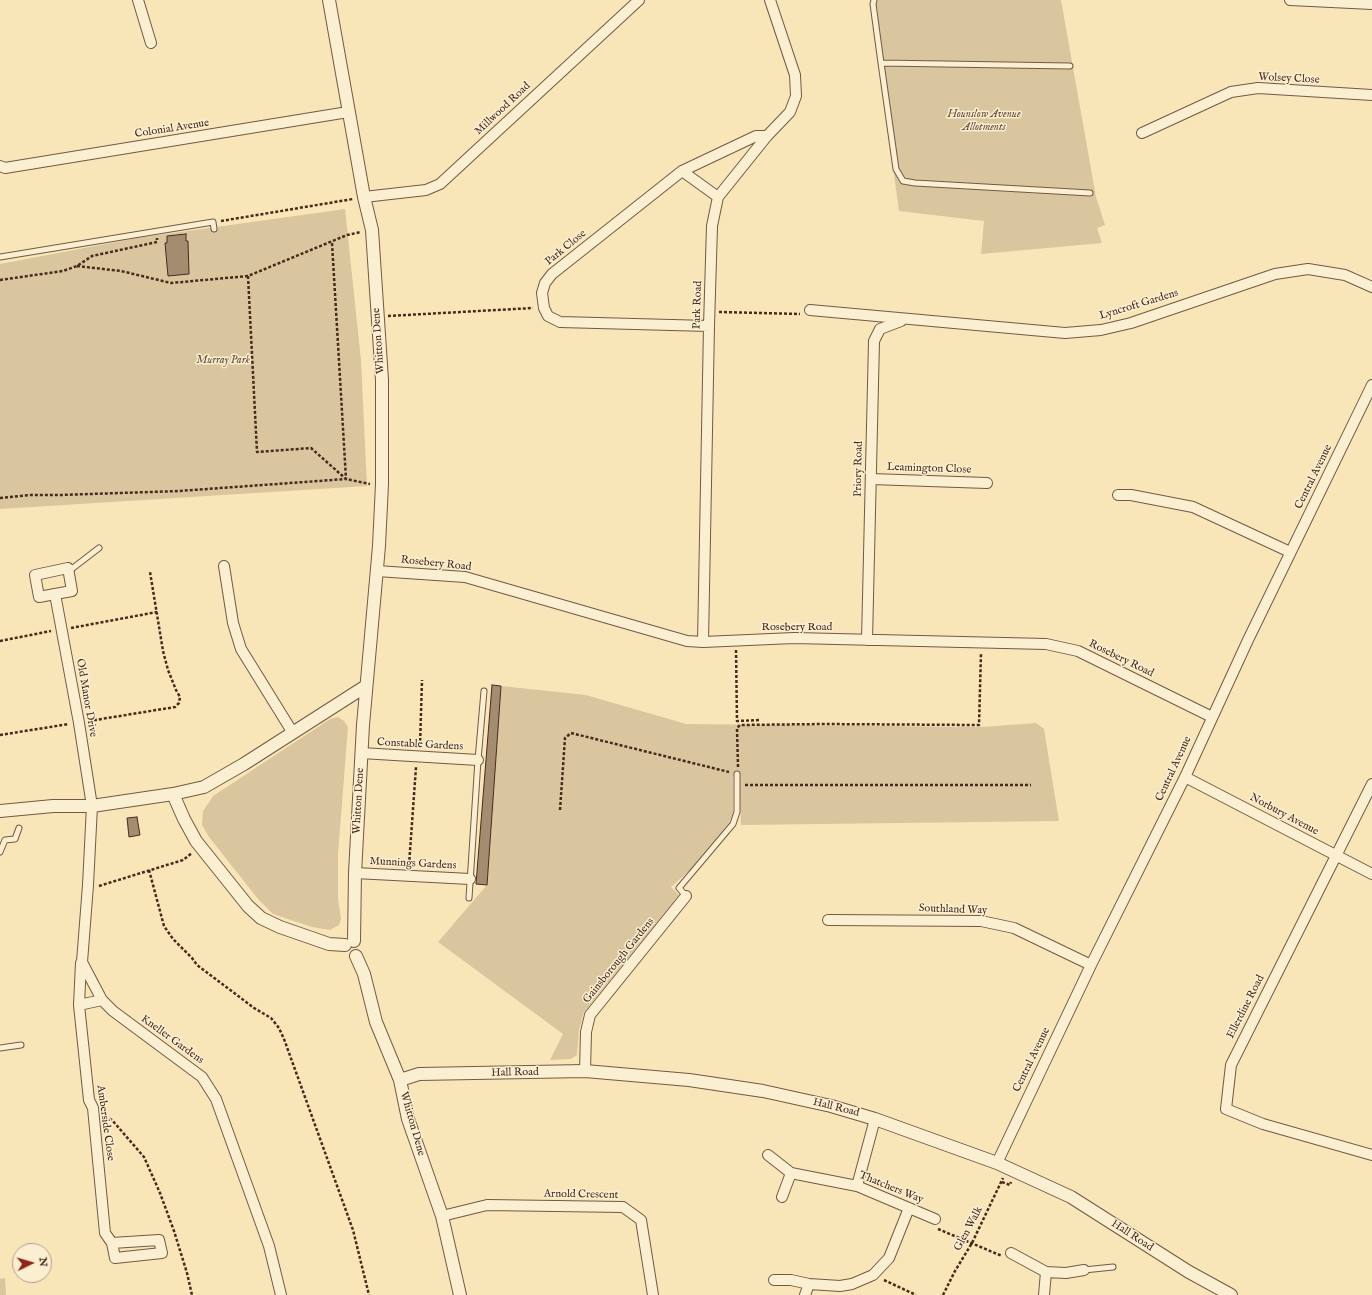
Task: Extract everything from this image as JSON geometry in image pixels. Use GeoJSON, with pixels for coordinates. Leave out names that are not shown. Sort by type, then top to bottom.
{"type":"FeatureCollection","features":[{"type":"Feature","properties":{"kind":"street"},"geometry":{"type":"LineString","coordinates":[[138,0],[150,43]]}},
{"type":"Feature","properties":{"kind":"street","name":"Whitton Dene"},"geometry":{"type":"LineString","coordinates":[[329,0],[348,112],[364,197],[372,230],[382,380],[382,484],[361,753],[350,943],[345,951],[348,956],[356,956],[364,974],[376,1022],[400,1080],[408,1119],[442,1216],[460,1295]]}},
{"type":"Feature","properties":{"kind":"street","name":"Millwood Road"},"geometry":{"type":"LineString","coordinates":[[364,197],[426,190],[440,184],[639,0]]}},
{"type":"Feature","properties":{"kind":"street","name":"Park Road"},"geometry":{"type":"LineString","coordinates":[[703,642],[712,226],[718,197],[767,136],[790,112],[796,96],[795,75],[770,0]]}},
{"type":"Feature","properties":{"kind":"street"},"geometry":{"type":"LineString","coordinates":[[1290,0],[1372,4]]}},
{"type":"Feature","properties":{"kind":"street","name":"Wolsey Close"},"geometry":{"type":"LineString","coordinates":[[1142,134],[1231,92],[1258,88],[1372,95]]}},
{"type":"Feature","properties":{"kind":"street","name":"Colonial Avenue"},"geometry":{"type":"LineString","coordinates":[[0,166],[5,168],[348,112]]}},
{"type":"Feature","properties":{"kind":"street","name":"Park Close"},"geometry":{"type":"LineString","coordinates":[[544,308],[542,294],[545,283],[552,274],[682,171],[756,136],[767,136]]}},
{"type":"Feature","properties":{"kind":"street"},"geometry":{"type":"LineString","coordinates":[[682,171],[718,197]]}},
{"type":"Feature","properties":{"kind":"street","name":"Lyncroft Gardens"},"geometry":{"type":"LineString","coordinates":[[810,310],[1065,333],[1101,330],[1131,323],[1274,274],[1308,269],[1345,275],[1372,286]]}},
{"type":"Feature","properties":{"kind":"street"},"geometry":{"type":"LineString","coordinates":[[544,308],[548,316],[560,322],[709,326]]}},
{"type":"Feature","properties":{"kind":"street","name":"Priory Road"},"geometry":{"type":"LineString","coordinates":[[867,640],[874,341],[880,329],[907,319]]}},
{"type":"Feature","properties":{"kind":"street","name":"Central Avenue"},"geometry":{"type":"LineString","coordinates":[[1002,1166],[1091,964],[1185,777],[1290,552],[1372,385]]}},
{"type":"Feature","properties":{"kind":"street","name":"Leamington Close"},"geometry":{"type":"LineString","coordinates":[[871,479],[987,482]]}},
{"type":"Feature","properties":{"kind":"street"},"geometry":{"type":"LineString","coordinates":[[1118,495],[1131,494],[1193,507],[1290,552]]}},
{"type":"Feature","properties":{"kind":"street"},"geometry":{"type":"LineString","coordinates":[[224,566],[233,623],[241,649],[294,733]]}},
{"type":"Feature","properties":{"kind":"street"},"geometry":{"type":"LineString","coordinates":[[68,568],[72,591],[55,594],[39,597],[35,575],[68,568]]}},
{"type":"Feature","properties":{"kind":"street","name":"Rosebery Road"},"geometry":{"type":"LineString","coordinates":[[376,571],[465,577],[687,641],[703,642],[794,638],[1046,644],[1078,651],[1212,717]]}},
{"type":"Feature","properties":{"kind":"street","name":"Old Manor Drive"},"geometry":{"type":"LineString","coordinates":[[55,594],[79,723],[92,806]]}},
{"type":"Feature","properties":{"kind":"street"},"geometry":{"type":"LineString","coordinates":[[0,811],[53,806],[92,806],[173,794],[204,787],[294,733],[366,686]]}},
{"type":"Feature","properties":{"kind":"street","name":"Constable Gardens"},"geometry":{"type":"LineString","coordinates":[[361,753],[478,760]]}},
{"type":"Feature","properties":{"kind":"street","name":"Norbury Avenue"},"geometry":{"type":"LineString","coordinates":[[1185,777],[1372,874]]}},
{"type":"Feature","properties":{"kind":"street","name":"Ellerdine Road"},"geometry":{"type":"LineString","coordinates":[[1372,784],[1231,1065],[1226,1109],[1263,1124],[1372,1156]]}},
{"type":"Feature","properties":{"kind":"street"},"geometry":{"type":"LineString","coordinates":[[173,794],[184,819],[200,847],[248,906],[261,918],[280,927],[328,944],[350,943]]}},
{"type":"Feature","properties":{"kind":"street"},"geometry":{"type":"LineString","coordinates":[[82,962],[92,806]]}},
{"type":"Feature","properties":{"kind":"street","name":"Munnings Gardens"},"geometry":{"type":"LineString","coordinates":[[355,873],[470,879]]}},
{"type":"Feature","properties":{"kind":"street","name":"Gainsborough Gardens"},"geometry":{"type":"LineString","coordinates":[[585,1071],[586,1032],[590,1016],[686,896]]}},
{"type":"Feature","properties":{"kind":"street","name":"Southland Way"},"geometry":{"type":"LineString","coordinates":[[828,920],[981,921],[1014,928],[1091,964]]}},
{"type":"Feature","properties":{"kind":"street","name":"Kneller Gardens"},"geometry":{"type":"LineString","coordinates":[[82,962],[102,1000],[114,1011],[202,1077],[216,1099],[269,1246],[282,1295]]}},
{"type":"Feature","properties":{"kind":"street","name":"Amberside Close"},"geometry":{"type":"LineString","coordinates":[[82,962],[79,1004],[89,1100],[93,1108],[106,1233],[112,1243]]}},
{"type":"Feature","properties":{"kind":"street"},"geometry":{"type":"LineString","coordinates":[[79,1004],[102,1000]]}},
{"type":"Feature","properties":{"kind":"street","name":"Hall Road"},"geometry":{"type":"LineString","coordinates":[[400,1080],[419,1074],[585,1071],[689,1080],[763,1091],[831,1106],[876,1119],[1002,1166],[1071,1197],[1189,1272],[1231,1295]]}},
{"type":"Feature","properties":{"kind":"street"},"geometry":{"type":"LineString","coordinates":[[857,1186],[876,1119]]}},
{"type":"Feature","properties":{"kind":"street","name":"Thatchers Way"},"geometry":{"type":"LineString","coordinates":[[768,1155],[790,1173],[857,1186],[935,1219]]}},
{"type":"Feature","properties":{"kind":"street"},"geometry":{"type":"LineString","coordinates":[[782,1197],[790,1173]]}},
{"type":"Feature","properties":{"kind":"street","name":"Arnold Crescent"},"geometry":{"type":"LineString","coordinates":[[442,1216],[487,1205],[623,1207],[641,1220],[653,1295]]}},
{"type":"Feature","properties":{"kind":"street"},"geometry":{"type":"LineString","coordinates":[[774,1280],[791,1280],[809,1284],[840,1286],[852,1284],[873,1275],[889,1258],[909,1208]]}},
{"type":"Feature","properties":{"kind":"street"},"geometry":{"type":"LineString","coordinates":[[1011,1253],[1046,1272],[1066,1273],[1084,1270]]}},
{"type":"Feature","properties":{"kind":"street"},"geometry":{"type":"LineString","coordinates":[[1044,1295],[1046,1272]]}},
{"type":"Feature","properties":{"kind":"street"},"geometry":{"type":"LineString","coordinates":[[805,1295],[809,1284]]}},
{"type":"Feature","properties":{"kind":"lane"},"geometry":{"type":"LineString","coordinates":[[874,0],[873,4],[896,168],[903,180],[915,183],[1090,193]]}},
{"type":"Feature","properties":{"kind":"lane"},"geometry":{"type":"LineString","coordinates":[[881,63],[1070,66]]}},
{"type":"Feature","properties":{"kind":"lane"},"geometry":{"type":"LineString","coordinates":[[0,257],[213,222],[214,229]]}},
{"type":"Feature","properties":{"kind":"lane"},"geometry":{"type":"LineString","coordinates":[[69,571],[99,548]]}},
{"type":"Feature","properties":{"kind":"lane"},"geometry":{"type":"LineString","coordinates":[[469,898],[484,691]]}},
{"type":"Feature","properties":{"kind":"lane"},"geometry":{"type":"LineString","coordinates":[[686,896],[678,888],[734,824],[736,812],[736,774]]}},
{"type":"Feature","properties":{"kind":"lane"},"geometry":{"type":"LineString","coordinates":[[0,852],[2,840],[15,839],[19,828]]}},
{"type":"Feature","properties":{"kind":"lane"},"geometry":{"type":"LineString","coordinates":[[0,1048],[21,1046]]}},
{"type":"Feature","properties":{"kind":"lane"},"geometry":{"type":"LineString","coordinates":[[1084,1270],[1113,1267]]}},
{"type":"Feature","properties":{"kind":"path"},"geometry":{"type":"LineString","coordinates":[[213,222],[364,197]]}},
{"type":"Feature","properties":{"kind":"path"},"geometry":{"type":"LineString","coordinates":[[77,266],[121,271],[171,283],[248,276],[356,232],[372,230]]}},
{"type":"Feature","properties":{"kind":"path"},"geometry":{"type":"LineString","coordinates":[[0,280],[63,271],[77,266],[92,256],[157,242],[156,232]]}},
{"type":"Feature","properties":{"kind":"path"},"geometry":{"type":"LineString","coordinates":[[332,243],[346,479]]}},
{"type":"Feature","properties":{"kind":"path"},"geometry":{"type":"LineString","coordinates":[[248,276],[257,452],[311,448],[346,479]]}},
{"type":"Feature","properties":{"kind":"path"},"geometry":{"type":"LineString","coordinates":[[377,317],[544,308]]}},
{"type":"Feature","properties":{"kind":"path"},"geometry":{"type":"LineString","coordinates":[[710,312],[798,314],[810,310]]}},
{"type":"Feature","properties":{"kind":"path"},"geometry":{"type":"LineString","coordinates":[[0,498],[30,495],[179,491],[346,479],[368,484],[382,484]]}},
{"type":"Feature","properties":{"kind":"path"},"geometry":{"type":"LineString","coordinates":[[0,735],[175,707],[179,703],[180,697],[168,670],[163,651],[150,572]]}},
{"type":"Feature","properties":{"kind":"path"},"geometry":{"type":"LineString","coordinates":[[0,641],[157,612]]}},
{"type":"Feature","properties":{"kind":"path"},"geometry":{"type":"LineString","coordinates":[[736,641],[737,721],[761,720]]}},
{"type":"Feature","properties":{"kind":"path"},"geometry":{"type":"LineString","coordinates":[[560,810],[565,738],[571,733],[736,774],[738,768],[737,728],[740,725],[979,726],[981,642]]}},
{"type":"Feature","properties":{"kind":"path"},"geometry":{"type":"LineString","coordinates":[[408,876],[418,756],[422,680]]}},
{"type":"Feature","properties":{"kind":"path"},"geometry":{"type":"LineString","coordinates":[[751,785],[1031,785]]}},
{"type":"Feature","properties":{"kind":"path"},"geometry":{"type":"LineString","coordinates":[[88,885],[100,886],[183,860],[200,847]]}},
{"type":"Feature","properties":{"kind":"path"},"geometry":{"type":"LineString","coordinates":[[149,870],[164,926],[173,939],[192,958],[197,966],[236,995],[271,1018],[279,1028],[309,1106],[353,1230],[369,1295]]}},
{"type":"Feature","properties":{"kind":"path"},"geometry":{"type":"LineString","coordinates":[[93,1108],[112,1120],[144,1157],[172,1224],[192,1295]]}},
{"type":"Feature","properties":{"kind":"path","name":"Glen Walk"},"geometry":{"type":"LineString","coordinates":[[943,1295],[955,1271],[972,1243],[1002,1166]]}},
{"type":"Feature","properties":{"kind":"path"},"geometry":{"type":"LineString","coordinates":[[935,1219],[932,1226],[1004,1257],[1011,1253]]}},
{"type":"Feature","properties":{"kind":"path"},"geometry":{"type":"LineString","coordinates":[[873,1275],[916,1295]]}},
{"type":"Feature","properties":{"kind":"green space","name":"Hounslow Avenue Allotments"},"geometry":{"type":"Polygon","coordinates":[[[870,0],[1061,0],[1096,197],[1105,225],[1097,228],[1102,243],[981,254],[984,221],[899,211],[870,0]]]}},
{"type":"Feature","properties":{"kind":"green space","name":"Murray Park"},"geometry":{"type":"Polygon","coordinates":[[[345,209],[361,360],[367,486],[0,509],[0,264],[137,238],[345,209]]]}},
{"type":"Feature","properties":{"kind":"green space"},"geometry":{"type":"Polygon","coordinates":[[[501,686],[586,695],[686,724],[982,727],[1036,723],[1044,729],[1059,821],[741,825],[739,777],[733,776],[733,814],[729,823],[692,868],[671,887],[679,895],[584,1012],[579,1030],[577,1055],[571,1059],[550,1060],[563,1034],[438,942],[487,885],[501,686]]]}},
{"type":"Feature","properties":{"kind":"green space"},"geometry":{"type":"Polygon","coordinates":[[[338,717],[344,721],[348,727],[338,854],[338,899],[341,919],[339,925],[330,930],[312,927],[273,914],[258,899],[209,837],[202,825],[203,811],[213,796],[330,719],[338,717]]]}},
{"type":"Feature","properties":{"kind":"green space"},"geometry":{"type":"Polygon","coordinates":[[[5,1278],[6,1295],[0,1295],[0,1279],[5,1278]]]}},
{"type":"Feature","properties":{"kind":"building"},"geometry":{"type":"Polygon","coordinates":[[[186,234],[186,241],[188,241],[189,274],[168,276],[165,243],[167,243],[167,236],[186,234]]]}},
{"type":"Feature","properties":{"kind":"building"},"geometry":{"type":"Polygon","coordinates":[[[492,685],[501,686],[487,885],[476,884],[492,685]]]}},
{"type":"Feature","properties":{"kind":"building"},"geometry":{"type":"Polygon","coordinates":[[[137,817],[140,835],[129,837],[127,818],[137,817]]]}}]}
